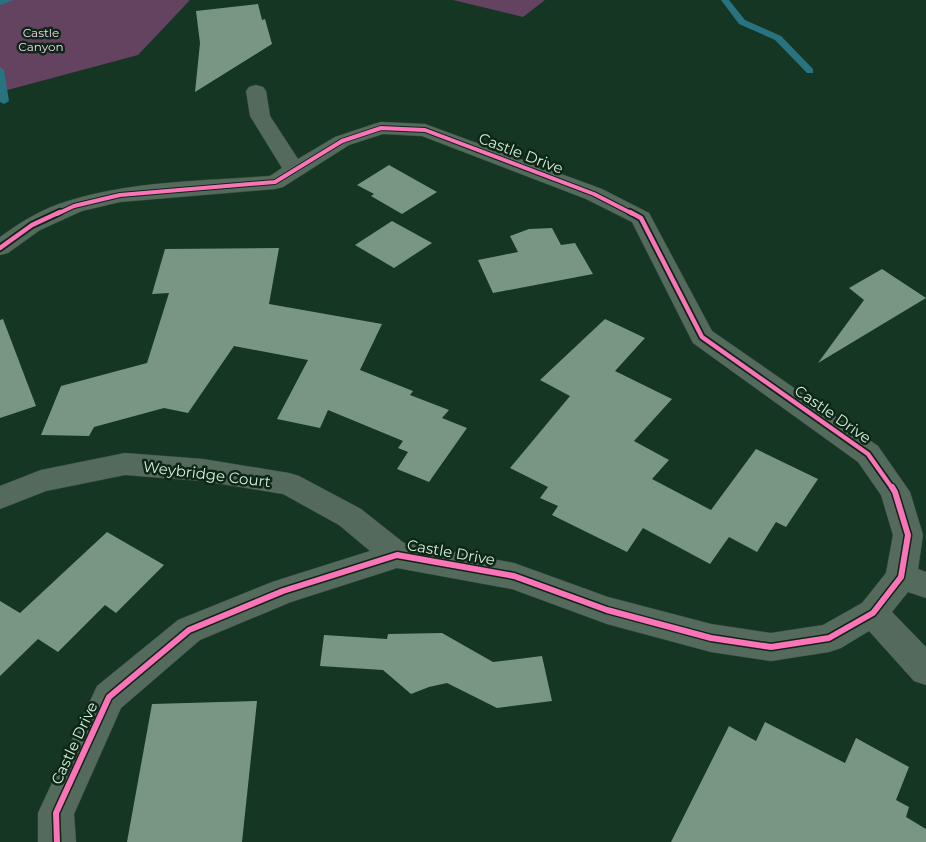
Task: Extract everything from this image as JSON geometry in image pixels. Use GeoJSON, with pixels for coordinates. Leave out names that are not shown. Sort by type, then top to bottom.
{"type":"FeatureCollection","features":[{"type":"Feature","properties":{"kind":"street"},"geometry":{"type":"LineString","coordinates":[[256,91],[260,116],[294,170]]}},
{"type":"Feature","properties":{"kind":"street","name":"Castle Drive"},"geometry":{"type":"LineString","coordinates":[[0,248],[32,225],[74,206],[120,195],[275,182],[342,142],[381,128],[424,130],[594,194],[641,218],[702,337],[868,454],[895,492],[908,535],[913,581],[873,613],[829,638],[771,647],[711,638],[607,610],[514,576],[397,555],[283,591],[189,630],[109,697],[56,813],[57,842]]}},
{"type":"Feature","properties":{"kind":"street","name":"Weybridge Court"},"geometry":{"type":"LineString","coordinates":[[0,498],[41,481],[125,464],[202,470],[289,484],[350,516],[397,555]]}},
{"type":"Feature","properties":{"kind":"street"},"geometry":{"type":"LineString","coordinates":[[873,613],[926,670]]}},
{"type":"Feature","properties":{"kind":"green space","name":"Castle Canyon"},"geometry":{"type":"Polygon","coordinates":[[[0,0],[190,0],[138,55],[0,92],[0,0]]]}},
{"type":"Feature","properties":{"kind":"green space"},"geometry":{"type":"Polygon","coordinates":[[[453,0],[545,0],[523,17],[453,0]]]}},
{"type":"Feature","properties":{"kind":"building"},"geometry":{"type":"Polygon","coordinates":[[[258,4],[262,20],[265,19],[272,44],[195,92],[200,43],[196,11],[258,4]]]}},
{"type":"Feature","properties":{"kind":"building"},"geometry":{"type":"Polygon","coordinates":[[[389,165],[437,192],[402,214],[371,196],[374,194],[357,185],[389,165]]]}},
{"type":"Feature","properties":{"kind":"building"},"geometry":{"type":"Polygon","coordinates":[[[392,221],[432,243],[394,268],[355,245],[392,221]]]}},
{"type":"Feature","properties":{"kind":"building"},"geometry":{"type":"Polygon","coordinates":[[[552,228],[561,245],[575,243],[593,274],[493,293],[478,260],[518,252],[510,236],[529,229],[552,228]]]}},
{"type":"Feature","properties":{"kind":"building"},"geometry":{"type":"Polygon","coordinates":[[[279,248],[269,304],[382,324],[360,370],[413,391],[410,395],[449,410],[442,418],[467,428],[429,482],[397,469],[408,452],[398,448],[403,441],[328,410],[320,428],[277,419],[308,360],[234,346],[188,413],[164,408],[94,427],[89,436],[41,435],[61,386],[147,363],[169,293],[152,294],[165,249],[279,248]]]}},
{"type":"Feature","properties":{"kind":"building"},"geometry":{"type":"Polygon","coordinates":[[[882,269],[926,298],[818,363],[864,300],[849,288],[882,269]]]}},
{"type":"Feature","properties":{"kind":"building"},"geometry":{"type":"Polygon","coordinates":[[[3,319],[36,406],[0,418],[0,320],[3,319]]]}},
{"type":"Feature","properties":{"kind":"building"},"geometry":{"type":"Polygon","coordinates":[[[605,319],[645,338],[615,371],[672,399],[634,441],[669,460],[652,479],[711,510],[756,449],[818,479],[786,527],[776,522],[757,552],[729,537],[710,564],[643,528],[627,552],[552,515],[558,506],[540,498],[548,487],[510,468],[570,396],[540,380],[605,319]]]}},
{"type":"Feature","properties":{"kind":"building"},"geometry":{"type":"Polygon","coordinates":[[[107,532],[164,565],[116,613],[105,605],[58,652],[38,639],[0,676],[0,601],[20,613],[107,532]]]}},
{"type":"Feature","properties":{"kind":"building"},"geometry":{"type":"Polygon","coordinates":[[[442,633],[493,662],[542,656],[552,701],[497,708],[447,683],[411,694],[383,670],[320,666],[324,635],[387,639],[388,634],[442,633]]]}},
{"type":"Feature","properties":{"kind":"building"},"geometry":{"type":"Polygon","coordinates":[[[257,701],[242,842],[127,842],[152,704],[257,701]]]}},
{"type":"Feature","properties":{"kind":"building"},"geometry":{"type":"Polygon","coordinates":[[[765,722],[845,763],[856,738],[909,767],[896,800],[909,807],[906,817],[926,829],[926,842],[671,842],[729,726],[756,741],[765,722]]]}},
{"type":"Feature","properties":{"kind":"waterway"},"geometry":{"type":"LineString","coordinates":[[0,3],[10,0]]}},
{"type":"Feature","properties":{"kind":"waterway"},"geometry":{"type":"LineString","coordinates":[[725,0],[742,22],[778,38],[810,71]]}},
{"type":"Feature","properties":{"kind":"waterway"},"geometry":{"type":"LineString","coordinates":[[0,70],[4,101]]}},
{"type":"Feature","properties":{"kind":"cycle path"},"geometry":{"type":"LineString","coordinates":[[0,248],[32,225],[74,206],[120,195],[275,182],[342,141],[381,128],[425,130],[594,194],[641,218],[702,337],[868,454],[895,492],[908,535],[901,577],[873,613],[829,638],[771,647],[711,638],[607,610],[514,576],[397,555],[283,591],[189,630],[109,697],[56,813],[57,842]]}}]}
